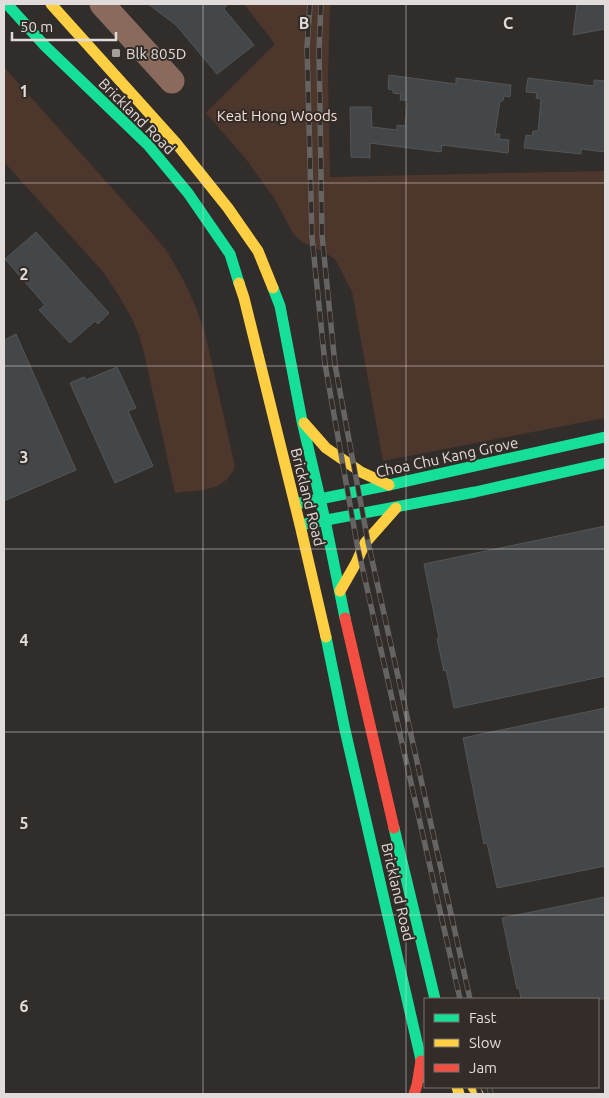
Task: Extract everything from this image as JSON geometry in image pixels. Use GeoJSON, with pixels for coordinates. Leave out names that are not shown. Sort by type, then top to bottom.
{"type":"FeatureCollection","features":[{"type":"Feature","properties":{"kind":"main road","name":"Brickland Road"},"geometry":{"type":"LineString","coordinates":[[7,4],[45,46],[148,145],[188,193],[230,254],[244,298],[295,504],[424,1072]]}},
{"type":"Feature","properties":{"kind":"main road","name":"Brickland Road"},"geometry":{"type":"LineString","coordinates":[[50,4],[176,144],[228,208],[258,252],[280,306],[302,421],[353,656],[435,998]]}},
{"type":"Feature","properties":{"kind":"main road"},"geometry":{"type":"LineString","coordinates":[[302,421],[326,448],[361,472],[389,485]]}},
{"type":"Feature","properties":{"kind":"main road","name":"Choa Chu Kang Grove"},"geometry":{"type":"LineString","coordinates":[[295,504],[605,437]]}},
{"type":"Feature","properties":{"kind":"main road"},"geometry":{"type":"LineString","coordinates":[[300,526],[525,482],[605,463]]}},
{"type":"Feature","properties":{"kind":"main road"},"geometry":{"type":"LineString","coordinates":[[340,591],[365,543],[396,508]]}},
{"type":"Feature","properties":{"kind":"main road"},"geometry":{"type":"LineString","coordinates":[[414,1094],[421,1059]]}},
{"type":"Feature","properties":{"kind":"green space","name":"Keat Hong Woods"},"geometry":{"type":"Polygon","coordinates":[[[244,4],[330,4],[328,75],[330,177],[605,171],[605,418],[383,461],[352,292],[335,259],[302,242],[294,235],[274,198],[245,158],[206,113],[275,44],[244,4]]]}},
{"type":"Feature","properties":{"kind":"green space"},"geometry":{"type":"Polygon","coordinates":[[[4,67],[166,250],[183,279],[205,333],[235,466],[231,475],[218,485],[202,490],[175,493],[144,353],[131,317],[104,273],[4,162],[4,67]]]}},
{"type":"Feature","properties":{"kind":"building"},"geometry":{"type":"Polygon","coordinates":[[[148,4],[228,4],[224,9],[254,45],[217,74],[176,25],[148,4]]]}},
{"type":"Feature","properties":{"kind":"building"},"geometry":{"type":"Polygon","coordinates":[[[577,4],[605,4],[605,29],[573,35],[577,4]]]}},
{"type":"Feature","properties":{"kind":"building"},"geometry":{"type":"Polygon","coordinates":[[[389,75],[456,84],[456,78],[511,85],[510,97],[504,96],[503,101],[500,101],[495,134],[500,134],[499,139],[509,140],[508,153],[442,145],[441,152],[370,143],[370,158],[351,157],[350,107],[371,107],[372,127],[397,130],[397,125],[405,126],[408,100],[400,100],[401,94],[393,93],[393,90],[388,89],[389,75]]]}},
{"type":"Feature","properties":{"kind":"building"},"geometry":{"type":"Polygon","coordinates":[[[528,78],[594,86],[594,80],[605,81],[605,152],[581,149],[581,154],[524,148],[526,135],[532,136],[533,131],[538,131],[541,99],[536,98],[537,93],[526,92],[528,78]]]}},
{"type":"Feature","properties":{"kind":"building"},"geometry":{"type":"Polygon","coordinates":[[[36,232],[109,313],[98,324],[95,321],[70,343],[39,310],[45,305],[5,259],[36,232]]]}},
{"type":"Feature","properties":{"kind":"building"},"geometry":{"type":"Polygon","coordinates":[[[16,334],[76,470],[4,501],[4,340],[16,334]]]}},
{"type":"Feature","properties":{"kind":"building"},"geometry":{"type":"Polygon","coordinates":[[[117,367],[136,408],[128,411],[153,466],[115,483],[70,383],[84,377],[86,380],[117,367]]]}},
{"type":"Feature","properties":{"kind":"building"},"geometry":{"type":"Polygon","coordinates":[[[605,526],[605,676],[454,708],[437,639],[439,638],[424,564],[605,526]]]}},
{"type":"Feature","properties":{"kind":"building"},"geometry":{"type":"Polygon","coordinates":[[[605,708],[605,866],[497,888],[487,843],[484,844],[463,738],[605,708]]]}},
{"type":"Feature","properties":{"kind":"building"},"geometry":{"type":"Polygon","coordinates":[[[605,897],[605,999],[521,998],[519,988],[517,989],[502,918],[605,897]]]}},
{"type":"Feature","properties":{"kind":"waterway"},"geometry":{"type":"LineString","coordinates":[[102,4],[172,81]]}},
{"type":"Feature","properties":{"kind":"railway"},"geometry":{"type":"LineString","coordinates":[[310,4],[307,47],[312,237],[325,364],[357,544],[460,998]]}},
{"type":"Feature","properties":{"kind":"railway"},"geometry":{"type":"LineString","coordinates":[[321,4],[319,49],[322,235],[335,365],[368,542],[470,998]]}},
{"type":"Feature","properties":{"kind":"railway"},"geometry":{"type":"LineString","coordinates":[[478,1088],[480,1094]]}},
{"type":"Feature","properties":{"kind":"railway"},"geometry":{"type":"LineString","coordinates":[[489,1088],[491,1094]]}},
{"type":"Feature","properties":{"kind":"traffic: fast"},"geometry":{"type":"LineString","coordinates":[[7,4],[45,46],[148,145],[188,193],[230,254],[239,283]]}},
{"type":"Feature","properties":{"kind":"traffic: fast"},"geometry":{"type":"LineString","coordinates":[[273,288],[280,306],[302,421],[345,618]]}},
{"type":"Feature","properties":{"kind":"traffic: fast"},"geometry":{"type":"LineString","coordinates":[[295,504],[605,437]]}},
{"type":"Feature","properties":{"kind":"traffic: fast"},"geometry":{"type":"LineString","coordinates":[[300,525],[475,492],[605,463]]}},
{"type":"Feature","properties":{"kind":"traffic: fast"},"geometry":{"type":"LineString","coordinates":[[326,637],[345,730],[424,1073]]}},
{"type":"Feature","properties":{"kind":"traffic: fast"},"geometry":{"type":"LineString","coordinates":[[394,828],[435,998]]}},
{"type":"Feature","properties":{"kind":"traffic: slow"},"geometry":{"type":"LineString","coordinates":[[51,4],[176,143],[228,208],[258,251],[273,288]]}},
{"type":"Feature","properties":{"kind":"traffic: slow"},"geometry":{"type":"LineString","coordinates":[[239,283],[326,637]]}},
{"type":"Feature","properties":{"kind":"traffic: slow"},"geometry":{"type":"LineString","coordinates":[[304,423],[326,448],[361,472],[389,485]]}},
{"type":"Feature","properties":{"kind":"traffic: slow"},"geometry":{"type":"LineString","coordinates":[[340,591],[365,543],[396,508]]}},
{"type":"Feature","properties":{"kind":"traffic: slow"},"geometry":{"type":"LineString","coordinates":[[457,1088],[459,1094]]}},
{"type":"Feature","properties":{"kind":"traffic: slow"},"geometry":{"type":"LineString","coordinates":[[474,1088],[478,1094]]}},
{"type":"Feature","properties":{"kind":"traffic: jam"},"geometry":{"type":"LineString","coordinates":[[345,618],[394,828]]}},
{"type":"Feature","properties":{"kind":"traffic: jam"},"geometry":{"type":"LineString","coordinates":[[414,1094],[421,1061]]}},
{"type":"Feature","properties":{"kind":"place","name":"Blk 805D"},"geometry":{"type":"Point","coordinates":[116,53]}}]}
